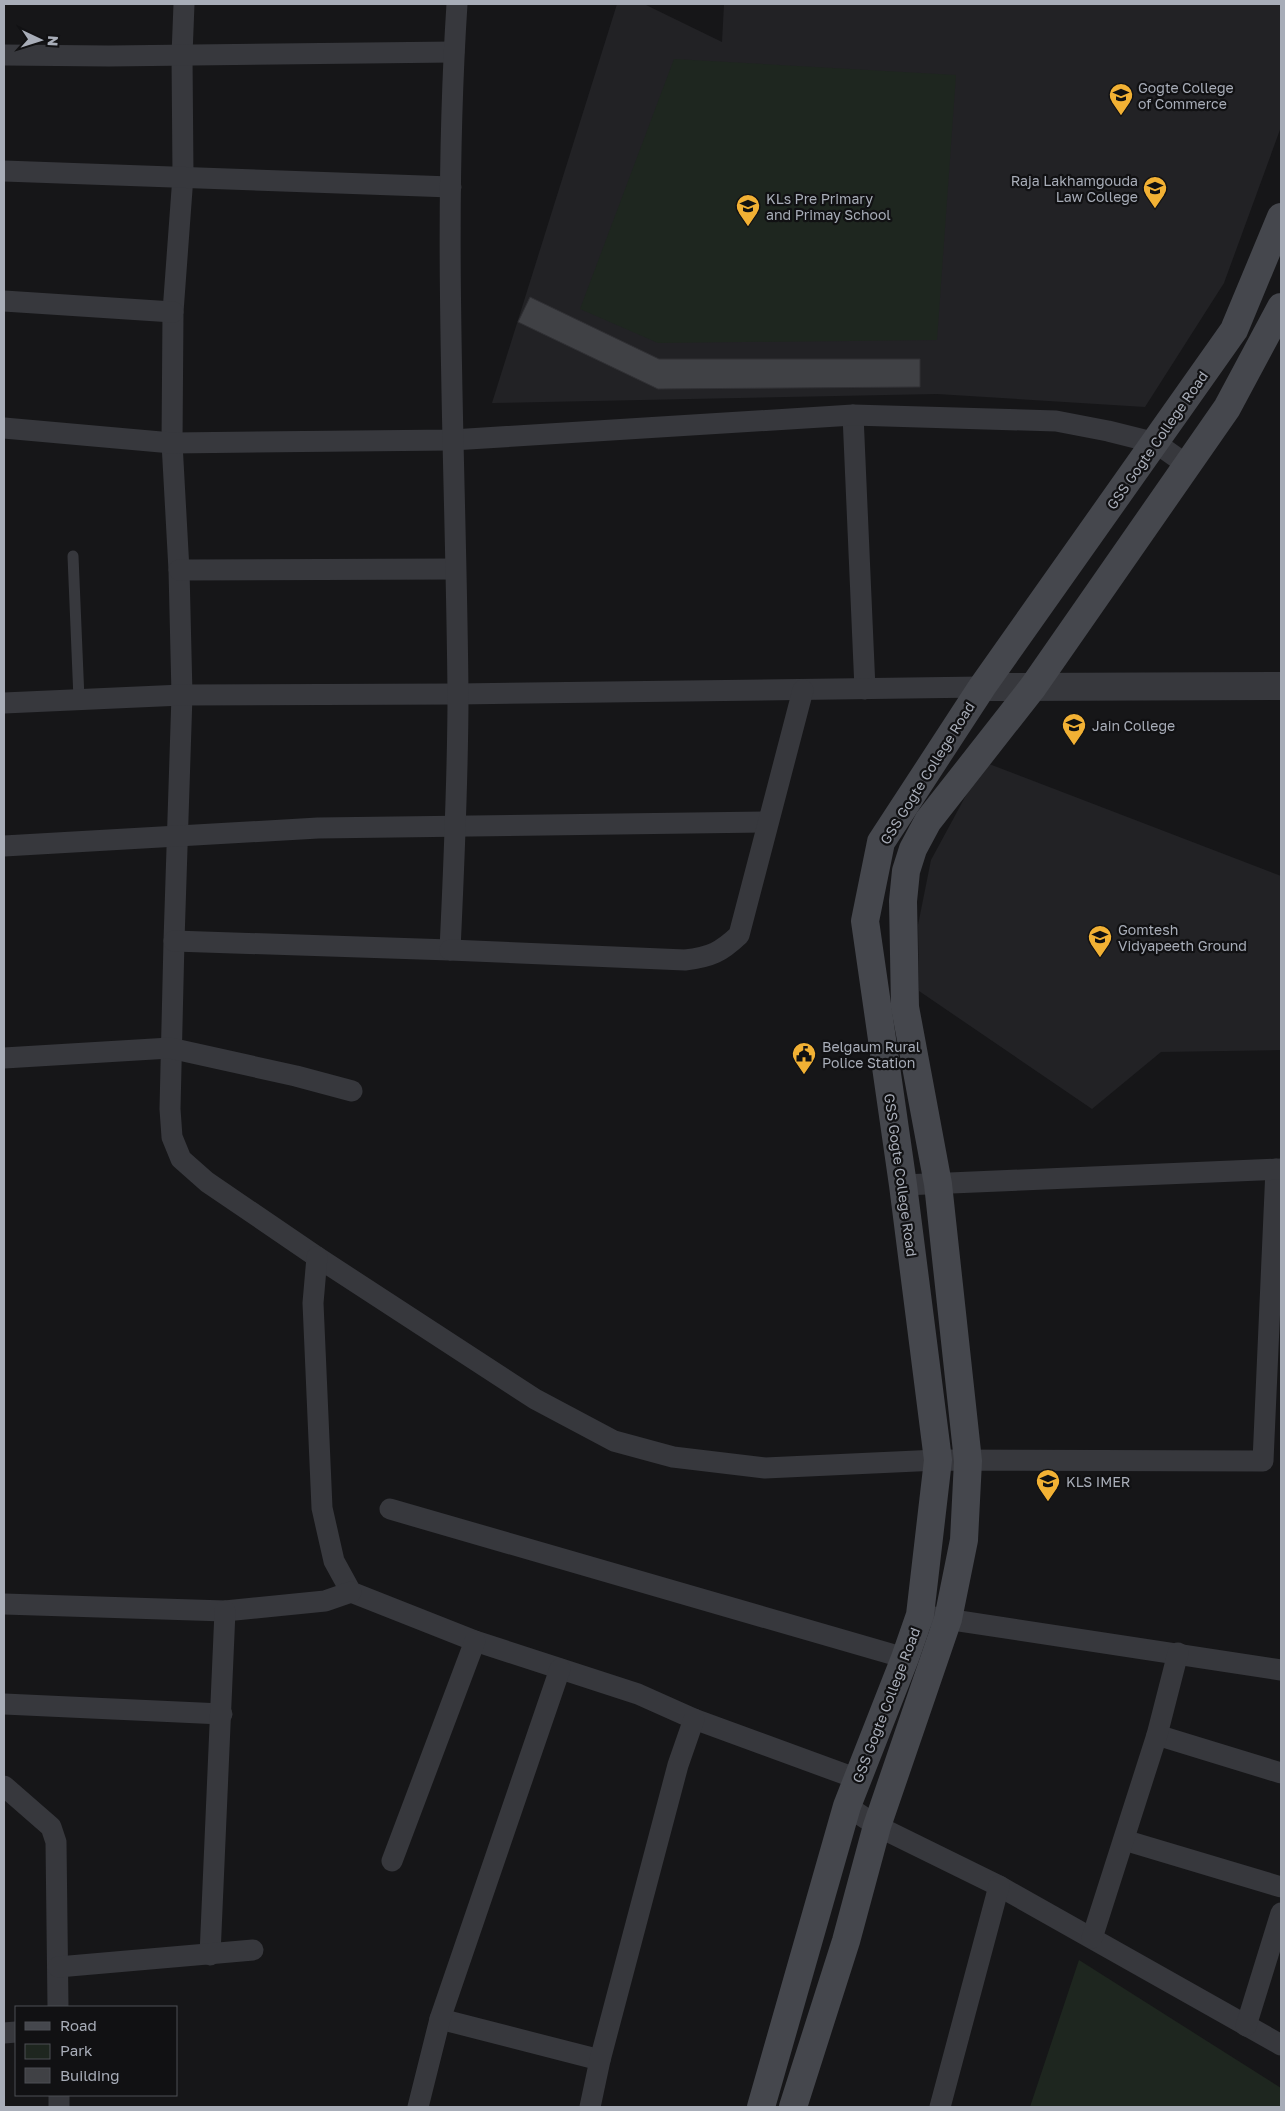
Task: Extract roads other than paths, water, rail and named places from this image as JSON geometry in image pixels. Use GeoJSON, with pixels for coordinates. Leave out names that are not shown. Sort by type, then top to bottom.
{"type":"FeatureCollection","features":[{"type":"Feature","properties":{"kind":"main road","name":"GSS Gogte College Road"},"geometry":{"type":"LineString","coordinates":[[761,2107],[847,1806],[920,1615],[938,1460],[903,1185],[865,921],[881,842],[982,687],[1234,330],[1281,217]]}},
{"type":"Feature","properties":{"kind":"main road"},"geometry":{"type":"LineString","coordinates":[[793,2107],[846,1941],[877,1826],[948,1620],[964,1540],[968,1461],[938,1184],[905,1007],[903,902],[906,871],[913,849],[928,821],[1033,687],[1227,408],[1281,307]]}},
{"type":"Feature","properties":{"kind":"main road"},"geometry":{"type":"LineString","coordinates":[[871,962],[904,958]]}},
{"type":"Feature","properties":{"kind":"street"},"geometry":{"type":"LineString","coordinates":[[184,4],[182,55],[183,176],[174,312],[172,442],[179,570],[182,695],[174,977],[170,1048],[172,1137],[181,1159],[207,1182],[317,1257],[535,1399],[614,1441],[673,1457],[765,1468],[938,1460],[1264,1461],[1278,1169],[903,1185]]}},
{"type":"Feature","properties":{"kind":"street"},"geometry":{"type":"LineString","coordinates":[[450,950],[456,827],[458,694],[452,440],[451,187],[457,4]]}},
{"type":"Feature","properties":{"kind":"street"},"geometry":{"type":"LineString","coordinates":[[4,55],[454,52]]}},
{"type":"Feature","properties":{"kind":"street"},"geometry":{"type":"LineString","coordinates":[[4,171],[451,187]]}},
{"type":"Feature","properties":{"kind":"street"},"geometry":{"type":"LineString","coordinates":[[4,301],[174,312]]}},
{"type":"Feature","properties":{"kind":"street"},"geometry":{"type":"LineString","coordinates":[[853,415],[865,689]]}},
{"type":"Feature","properties":{"kind":"street"},"geometry":{"type":"LineString","coordinates":[[4,428],[172,442],[452,440],[853,415],[1056,421],[1108,430],[1156,443],[1187,465]]}},
{"type":"Feature","properties":{"kind":"street"},"geometry":{"type":"LineString","coordinates":[[179,570],[455,570]]}},
{"type":"Feature","properties":{"kind":"street"},"geometry":{"type":"LineString","coordinates":[[4,703],[182,695],[1281,686]]}},
{"type":"Feature","properties":{"kind":"street"},"geometry":{"type":"LineString","coordinates":[[174,941],[686,960],[703,958],[722,951],[739,935],[804,690]]}},
{"type":"Feature","properties":{"kind":"street"},"geometry":{"type":"LineString","coordinates":[[4,846],[318,828],[768,822]]}},
{"type":"Feature","properties":{"kind":"street"},"geometry":{"type":"LineString","coordinates":[[4,1058],[170,1048],[296,1076],[352,1091]]}},
{"type":"Feature","properties":{"kind":"street"},"geometry":{"type":"LineString","coordinates":[[317,1257],[313,1303],[322,1508],[334,1561],[351,1592],[475,1641],[638,1694],[694,1719],[858,1779]]}},
{"type":"Feature","properties":{"kind":"street"},"geometry":{"type":"LineString","coordinates":[[390,1509],[905,1658]]}},
{"type":"Feature","properties":{"kind":"street"},"geometry":{"type":"LineString","coordinates":[[4,1604],[226,1611],[325,1601],[351,1592]]}},
{"type":"Feature","properties":{"kind":"street"},"geometry":{"type":"LineString","coordinates":[[210,1955],[226,1611]]}},
{"type":"Feature","properties":{"kind":"street"},"geometry":{"type":"LineString","coordinates":[[920,1615],[1281,1670]]}},
{"type":"Feature","properties":{"kind":"street"},"geometry":{"type":"LineString","coordinates":[[392,1861],[475,1641]]}},
{"type":"Feature","properties":{"kind":"street"},"geometry":{"type":"LineString","coordinates":[[1092,1938],[1157,1735],[1178,1653]]}},
{"type":"Feature","properties":{"kind":"street"},"geometry":{"type":"LineString","coordinates":[[418,2107],[440,2019],[560,1668]]}},
{"type":"Feature","properties":{"kind":"street"},"geometry":{"type":"LineString","coordinates":[[4,1704],[222,1714]]}},
{"type":"Feature","properties":{"kind":"street"},"geometry":{"type":"LineString","coordinates":[[590,2107],[600,2060],[678,1765],[694,1719]]}},
{"type":"Feature","properties":{"kind":"street"},"geometry":{"type":"LineString","coordinates":[[1157,1735],[1281,1773]]}},
{"type":"Feature","properties":{"kind":"street"},"geometry":{"type":"LineString","coordinates":[[5,1789],[51,1827],[56,1842],[58,2006]]}},
{"type":"Feature","properties":{"kind":"street"},"geometry":{"type":"LineString","coordinates":[[847,1806],[877,1826],[999,1886],[1281,2044]]}},
{"type":"Feature","properties":{"kind":"street"},"geometry":{"type":"LineString","coordinates":[[1124,1840],[1281,1886]]}},
{"type":"Feature","properties":{"kind":"street"},"geometry":{"type":"LineString","coordinates":[[940,2107],[999,1886]]}},
{"type":"Feature","properties":{"kind":"street"},"geometry":{"type":"LineString","coordinates":[[1246,2026],[1281,1912]]}},
{"type":"Feature","properties":{"kind":"street"},"geometry":{"type":"LineString","coordinates":[[58,1967],[253,1950]]}},
{"type":"Feature","properties":{"kind":"street"},"geometry":{"type":"LineString","coordinates":[[440,2019],[600,2060]]}},
{"type":"Feature","properties":{"kind":"lane"},"geometry":{"type":"LineString","coordinates":[[72,556],[79,699]]}},
{"type":"Feature","properties":{"kind":"place","name":"Gogte College of Commerce"},"geometry":{"type":"Point","coordinates":[1121,116]}},
{"type":"Feature","properties":{"kind":"place","name":"Raja Lakhamgouda Law College"},"geometry":{"type":"Point","coordinates":[1155,209]}},
{"type":"Feature","properties":{"kind":"place","name":"KLs Pre Primary and Primay School"},"geometry":{"type":"Point","coordinates":[748,227]}},
{"type":"Feature","properties":{"kind":"place","name":"Jain College"},"geometry":{"type":"Point","coordinates":[1074,746]}},
{"type":"Feature","properties":{"kind":"place","name":"Gomtesh Vidyapeeth Ground"},"geometry":{"type":"Point","coordinates":[1100,958]}},
{"type":"Feature","properties":{"kind":"place","name":"Belgaum Rural Police Station"},"geometry":{"type":"Point","coordinates":[804,1075]}},
{"type":"Feature","properties":{"kind":"place","name":"KLS IMER"},"geometry":{"type":"Point","coordinates":[1048,1502]}}]}
